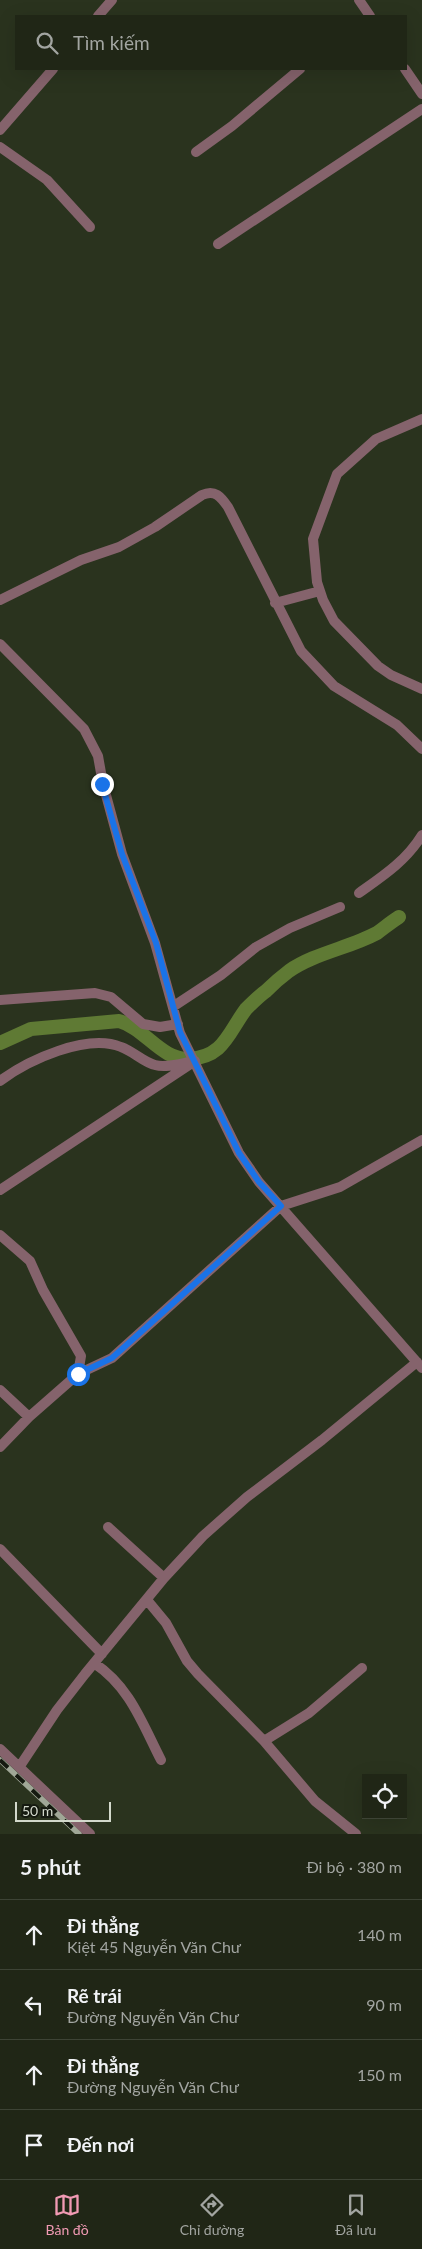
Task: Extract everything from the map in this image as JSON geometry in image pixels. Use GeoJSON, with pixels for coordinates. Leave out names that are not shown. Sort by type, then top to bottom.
{"type":"FeatureCollection","features":[{"type":"Feature","properties":{"kind":"street"},"geometry":{"type":"LineString","coordinates":[[99,15],[112,0]]}},
{"type":"Feature","properties":{"kind":"street"},"geometry":{"type":"LineString","coordinates":[[360,0],[368,15]]}},
{"type":"Feature","properties":{"kind":"street"},"geometry":{"type":"LineString","coordinates":[[0,130],[52,70]]}},
{"type":"Feature","properties":{"kind":"street"},"geometry":{"type":"LineString","coordinates":[[196,152],[250,112],[299,70]]}},
{"type":"Feature","properties":{"kind":"street"},"geometry":{"type":"LineString","coordinates":[[406,70],[422,94]]}},
{"type":"Feature","properties":{"kind":"street"},"geometry":{"type":"LineString","coordinates":[[218,244],[422,109]]}},
{"type":"Feature","properties":{"kind":"street"},"geometry":{"type":"LineString","coordinates":[[0,147],[47,180],[90,227]]}},
{"type":"Feature","properties":{"kind":"street"},"geometry":{"type":"LineString","coordinates":[[422,419],[376,439],[337,474],[313,539],[317,582],[315,592],[340,628],[378,666],[391,675],[422,689]]}},
{"type":"Feature","properties":{"kind":"street"},"geometry":{"type":"LineString","coordinates":[[0,600],[81,560],[119,547],[155,527],[210,491],[216,493],[228,507],[301,651],[334,686],[397,725],[422,749]]}},
{"type":"Feature","properties":{"kind":"street"},"geometry":{"type":"LineString","coordinates":[[275,603],[315,592]]}},
{"type":"Feature","properties":{"kind":"street"},"geometry":{"type":"LineString","coordinates":[[0,644],[84,729],[98,756],[102,784],[122,854],[156,943],[179,1028],[239,1153],[259,1182],[420,1365],[234,1508],[203,1536],[164,1578],[148,1600],[94,1663],[57,1710],[20,1766]]}},
{"type":"Feature","properties":{"kind":"street"},"geometry":{"type":"LineString","coordinates":[[359,893],[395,867],[412,851],[422,835]]}},
{"type":"Feature","properties":{"kind":"street"},"geometry":{"type":"LineString","coordinates":[[174,1006],[221,975],[244,955],[262,943],[290,928],[340,907]]}},
{"type":"Feature","properties":{"kind":"street"},"geometry":{"type":"LineString","coordinates":[[0,1000],[94,993],[111,997],[143,1024],[179,1028]]}},
{"type":"Feature","properties":{"kind":"street"},"geometry":{"type":"LineString","coordinates":[[0,1081],[56,1052],[97,1042],[121,1046],[155,1065],[175,1065],[192,1057]]}},
{"type":"Feature","properties":{"kind":"street"},"geometry":{"type":"LineString","coordinates":[[0,1190],[192,1057]]}},
{"type":"Feature","properties":{"kind":"street"},"geometry":{"type":"LineString","coordinates":[[0,1447],[29,1417],[78,1374],[112,1358],[281,1206],[340,1188],[422,1140]]}},
{"type":"Feature","properties":{"kind":"street"},"geometry":{"type":"LineString","coordinates":[[0,1235],[30,1261],[43,1290],[81,1356],[78,1374]]}},
{"type":"Feature","properties":{"kind":"street"},"geometry":{"type":"LineString","coordinates":[[0,1390],[29,1417]]}},
{"type":"Feature","properties":{"kind":"street"},"geometry":{"type":"LineString","coordinates":[[108,1527],[164,1578]]}},
{"type":"Feature","properties":{"kind":"street"},"geometry":{"type":"LineString","coordinates":[[0,1549],[102,1654]]}},
{"type":"Feature","properties":{"kind":"street"},"geometry":{"type":"LineString","coordinates":[[148,1600],[166,1623],[191,1666],[264,1741],[315,1801],[356,1834]]}},
{"type":"Feature","properties":{"kind":"street"},"geometry":{"type":"LineString","coordinates":[[94,1663],[112,1676],[125,1691],[161,1760]]}},
{"type":"Feature","properties":{"kind":"street"},"geometry":{"type":"LineString","coordinates":[[264,1741],[309,1714],[362,1668]]}},
{"type":"Feature","properties":{"kind":"street"},"geometry":{"type":"LineString","coordinates":[[0,1749],[90,1834]]}},
{"type":"Feature","properties":{"kind":"waterway"},"geometry":{"type":"LineString","coordinates":[[0,1043],[31,1029],[119,1021],[137,1030],[161,1049],[179,1058],[201,1057],[218,1049],[246,1009],[289,971],[321,955],[377,933],[399,917]]}},
{"type":"Feature","properties":{"kind":"railway"},"geometry":{"type":"LineString","coordinates":[[0,1760],[79,1834]]}},
{"type":"Feature","properties":{"kind":"route"},"geometry":{"type":"LineString","coordinates":[[78,1374],[112,1358],[281,1206],[259,1182],[239,1153],[180,1032],[156,943],[122,854],[102,784]]}}]}
